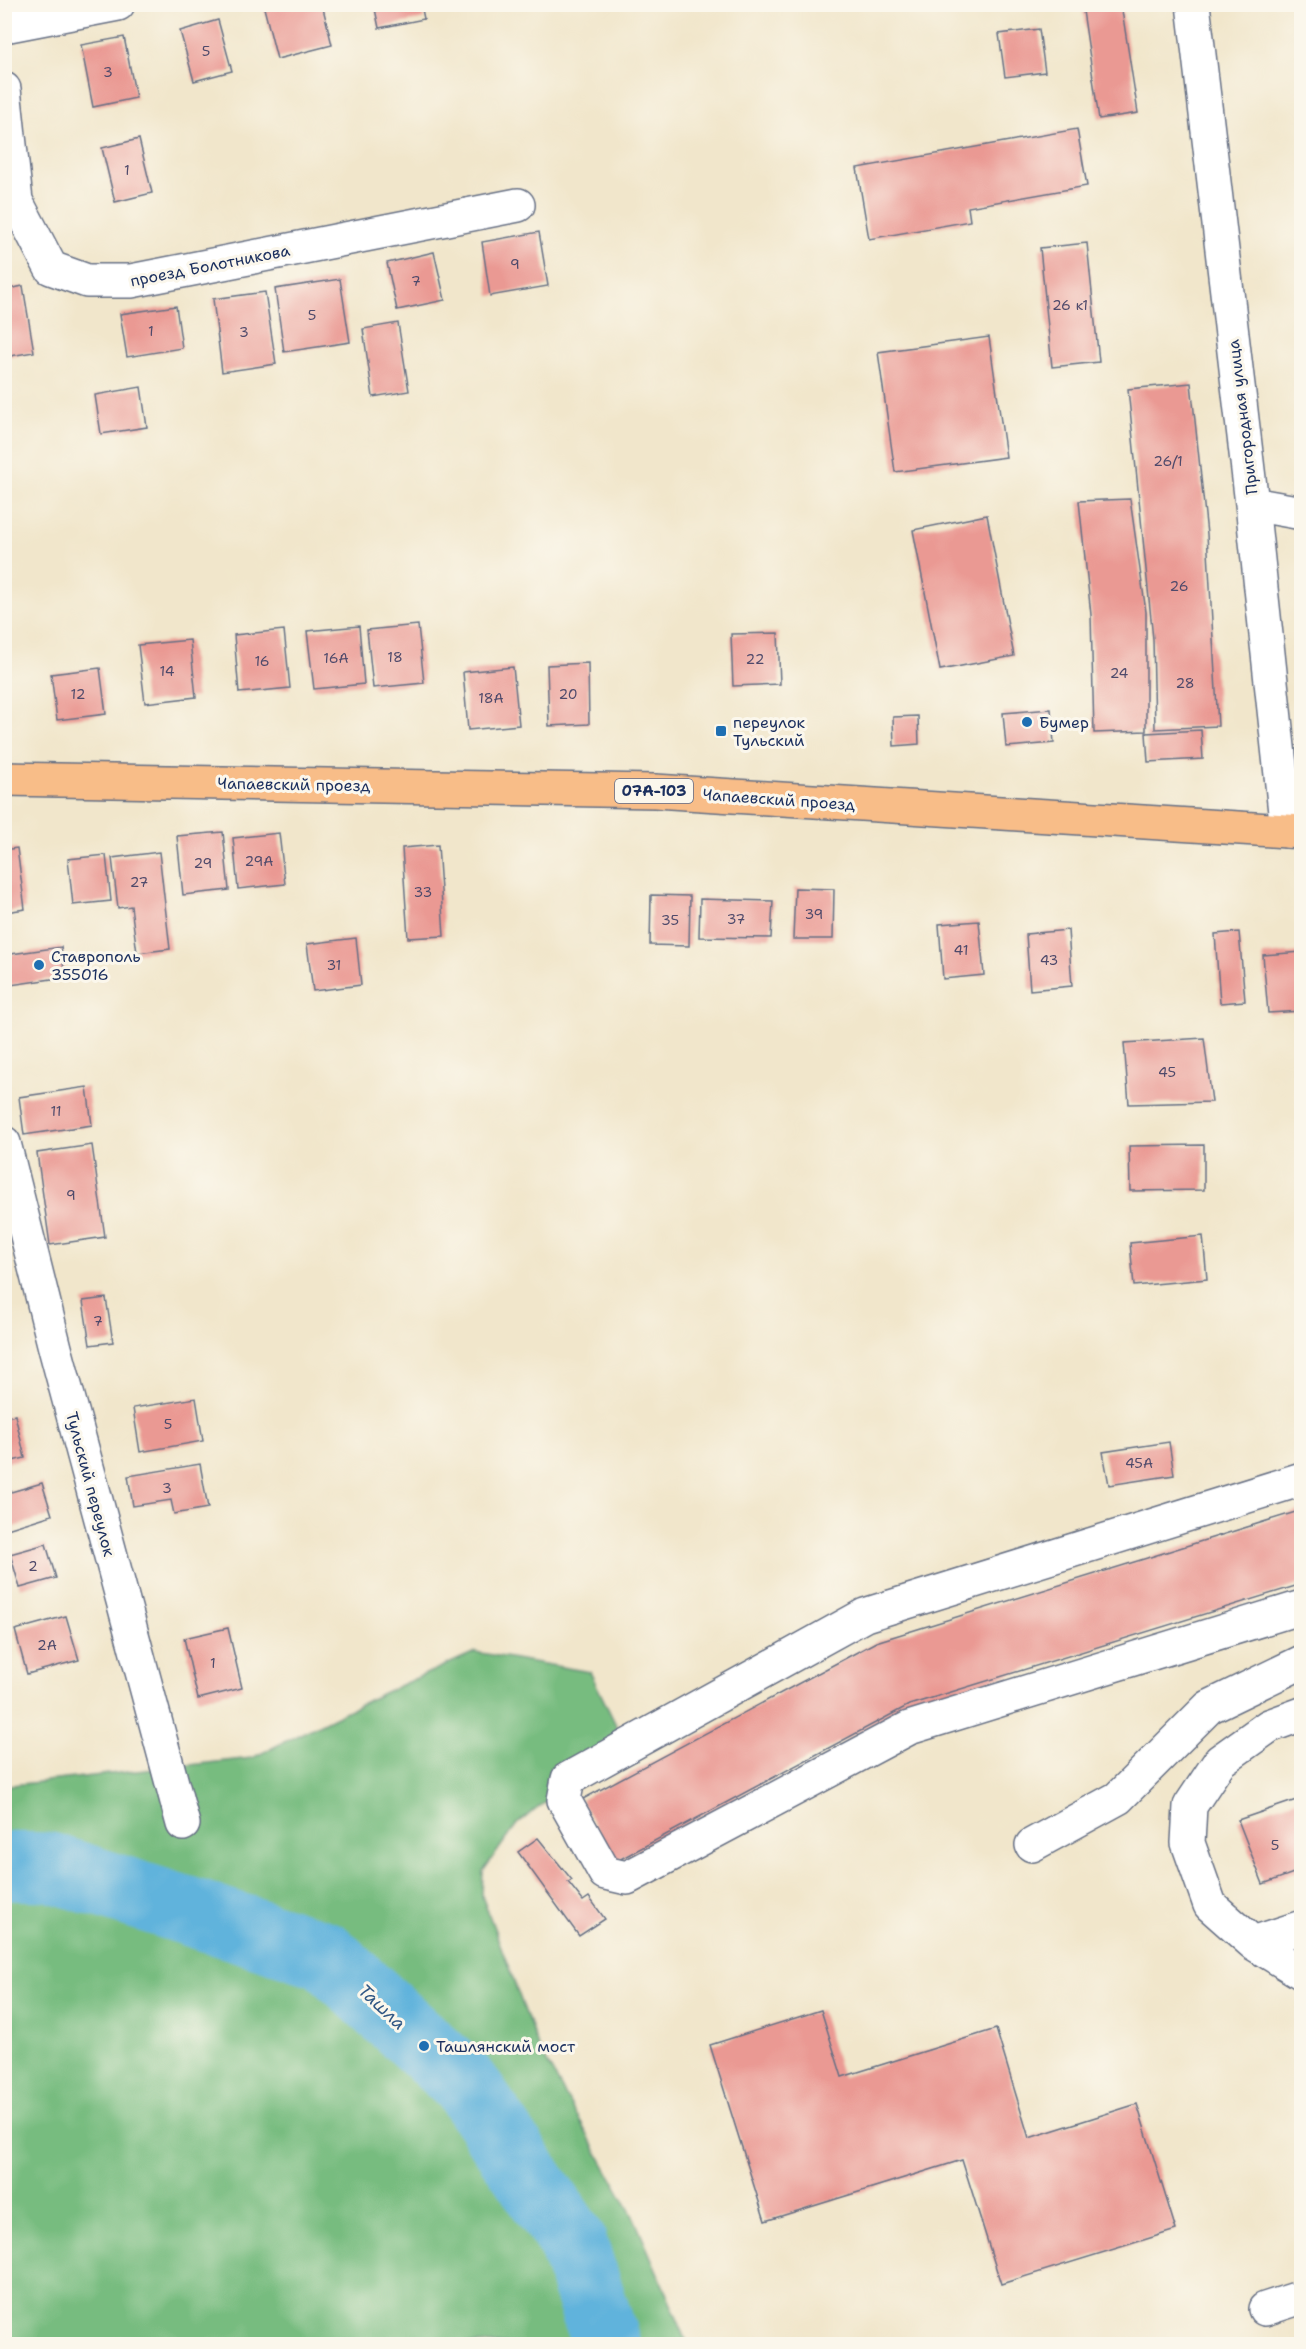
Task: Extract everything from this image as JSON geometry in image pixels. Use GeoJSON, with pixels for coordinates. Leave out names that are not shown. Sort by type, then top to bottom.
{"type":"FeatureCollection","features":[{"type":"Feature","properties":{"kind":"main road","name":"Чапаевский проезд"},"geometry":{"type":"LineString","coordinates":[[4,779],[656,791],[1294,831]]}},
{"type":"Feature","properties":{"kind":"street"},"geometry":{"type":"LineString","coordinates":[[4,26],[118,4]]}},
{"type":"Feature","properties":{"kind":"street","name":"Пригородная улица"},"geometry":{"type":"LineString","coordinates":[[1193,4],[1252,504],[1294,831]]}},
{"type":"Feature","properties":{"kind":"street","name":"проезд Болотникова"},"geometry":{"type":"LineString","coordinates":[[4,89],[16,201],[51,268],[87,281],[131,281],[518,205]]}},
{"type":"Feature","properties":{"kind":"street"},"geometry":{"type":"LineString","coordinates":[[1252,504],[1302,513]]}},
{"type":"Feature","properties":{"kind":"street","name":"Тульский переулок"},"geometry":{"type":"LineString","coordinates":[[4,1143],[55,1348],[183,1824]]}},
{"type":"Feature","properties":{"kind":"street"},"geometry":{"type":"LineString","coordinates":[[1302,1479],[865,1615],[568,1779],[564,1800],[605,1873],[627,1878],[909,1728],[1302,1606]]}},
{"type":"Feature","properties":{"kind":"street"},"geometry":{"type":"LineString","coordinates":[[1032,1845],[1118,1798],[1209,1707],[1302,1662]]}},
{"type":"Feature","properties":{"kind":"street"},"geometry":{"type":"LineString","coordinates":[[1302,1714],[1269,1726],[1220,1761],[1190,1806],[1188,1843],[1210,1905],[1253,1943],[1302,1972]]}},
{"type":"Feature","properties":{"kind":"street"},"geometry":{"type":"LineString","coordinates":[[1253,1943],[1302,1927]]}},
{"type":"Feature","properties":{"kind":"street"},"geometry":{"type":"LineString","coordinates":[[1265,2309],[1302,2297]]}},
{"type":"Feature","properties":{"kind":"green space"},"geometry":{"type":"Polygon","coordinates":[[[475,1652],[590,1672],[618,1729],[610,1753],[517,1824],[483,1871],[482,1896],[538,2046],[635,2220],[688,2344],[5,2344],[4,1786],[252,1758],[383,1693],[475,1652]]]}},
{"type":"Feature","properties":{"kind":"building"},"geometry":{"type":"Polygon","coordinates":[[[263,4],[322,4],[332,45],[277,59],[263,4]]]}},
{"type":"Feature","properties":{"kind":"building"},"geometry":{"type":"Polygon","coordinates":[[[374,4],[421,4],[424,19],[379,28],[374,4]]]}},
{"type":"Feature","properties":{"kind":"building"},"geometry":{"type":"Polygon","coordinates":[[[1082,4],[1121,4],[1138,113],[1099,119],[1082,4]]]}},
{"type":"Feature","properties":{"kind":"building"},"geometry":{"type":"Polygon","coordinates":[[[218,20],[232,71],[194,81],[180,31],[218,20]]]}},
{"type":"Feature","properties":{"kind":"building"},"geometry":{"type":"Polygon","coordinates":[[[1039,29],[1045,72],[1005,77],[999,34],[1039,29]]]}},
{"type":"Feature","properties":{"kind":"building"},"geometry":{"type":"Polygon","coordinates":[[[124,37],[136,98],[93,107],[81,45],[124,37]]]}},
{"type":"Feature","properties":{"kind":"building"},"geometry":{"type":"Polygon","coordinates":[[[1077,129],[1087,186],[968,207],[970,221],[869,239],[857,168],[1077,129]]]}},
{"type":"Feature","properties":{"kind":"building"},"geometry":{"type":"Polygon","coordinates":[[[139,139],[152,193],[115,202],[102,148],[139,139]]]}},
{"type":"Feature","properties":{"kind":"building"},"geometry":{"type":"Polygon","coordinates":[[[539,232],[548,286],[490,296],[482,242],[539,232]]]}},
{"type":"Feature","properties":{"kind":"building"},"geometry":{"type":"Polygon","coordinates":[[[1087,243],[1099,362],[1052,367],[1040,248],[1087,243]]]}},
{"type":"Feature","properties":{"kind":"building"},"geometry":{"type":"Polygon","coordinates":[[[434,252],[445,300],[397,310],[387,263],[434,252]]]}},
{"type":"Feature","properties":{"kind":"building"},"geometry":{"type":"Polygon","coordinates":[[[340,279],[350,342],[284,352],[275,289],[340,279]]]}},
{"type":"Feature","properties":{"kind":"building"},"geometry":{"type":"Polygon","coordinates":[[[23,286],[34,352],[4,357],[4,290],[23,286]]]}},
{"type":"Feature","properties":{"kind":"building"},"geometry":{"type":"Polygon","coordinates":[[[265,292],[276,364],[222,372],[213,299],[265,292]]]}},
{"type":"Feature","properties":{"kind":"building"},"geometry":{"type":"Polygon","coordinates":[[[176,306],[182,348],[127,357],[120,314],[176,306]]]}},
{"type":"Feature","properties":{"kind":"building"},"geometry":{"type":"Polygon","coordinates":[[[398,323],[409,391],[373,397],[363,329],[398,323]]]}},
{"type":"Feature","properties":{"kind":"building"},"geometry":{"type":"Polygon","coordinates":[[[989,337],[1006,457],[895,472],[878,352],[989,337]]]}},
{"type":"Feature","properties":{"kind":"building"},"geometry":{"type":"Polygon","coordinates":[[[1191,383],[1207,534],[1218,726],[1155,729],[1153,639],[1128,389],[1191,383]]]}},
{"type":"Feature","properties":{"kind":"building"},"geometry":{"type":"Polygon","coordinates":[[[141,387],[147,427],[101,434],[95,395],[141,387]]]}},
{"type":"Feature","properties":{"kind":"building"},"geometry":{"type":"Polygon","coordinates":[[[1130,499],[1146,612],[1146,731],[1094,733],[1091,615],[1079,501],[1130,499]]]}},
{"type":"Feature","properties":{"kind":"building"},"geometry":{"type":"Polygon","coordinates":[[[987,515],[1014,656],[940,670],[913,530],[987,515]]]}},
{"type":"Feature","properties":{"kind":"building"},"geometry":{"type":"Polygon","coordinates":[[[418,625],[424,683],[373,688],[367,630],[418,625]]]}},
{"type":"Feature","properties":{"kind":"building"},"geometry":{"type":"Polygon","coordinates":[[[359,626],[364,684],[314,689],[307,631],[359,626]]]}},
{"type":"Feature","properties":{"kind":"building"},"geometry":{"type":"Polygon","coordinates":[[[284,630],[290,688],[239,693],[234,635],[284,630]]]}},
{"type":"Feature","properties":{"kind":"building"},"geometry":{"type":"Polygon","coordinates":[[[778,633],[780,684],[733,686],[731,634],[778,633]]]}},
{"type":"Feature","properties":{"kind":"building"},"geometry":{"type":"Polygon","coordinates":[[[190,640],[196,697],[145,703],[138,645],[190,640]]]}},
{"type":"Feature","properties":{"kind":"building"},"geometry":{"type":"Polygon","coordinates":[[[588,663],[589,724],[549,726],[547,665],[588,663]]]}},
{"type":"Feature","properties":{"kind":"building"},"geometry":{"type":"Polygon","coordinates":[[[513,667],[519,725],[468,730],[463,672],[513,667]]]}},
{"type":"Feature","properties":{"kind":"building"},"geometry":{"type":"Polygon","coordinates":[[[100,668],[106,714],[57,720],[51,674],[100,668]]]}},
{"type":"Feature","properties":{"kind":"building"},"geometry":{"type":"Polygon","coordinates":[[[1051,709],[1054,743],[1006,747],[1003,713],[1051,709]]]}},
{"type":"Feature","properties":{"kind":"building"},"geometry":{"type":"Polygon","coordinates":[[[918,716],[919,744],[894,746],[893,717],[918,716]]]}},
{"type":"Feature","properties":{"kind":"building"},"geometry":{"type":"Polygon","coordinates":[[[1201,730],[1203,759],[1148,762],[1146,733],[1201,730]]]}},
{"type":"Feature","properties":{"kind":"building"},"geometry":{"type":"Polygon","coordinates":[[[223,832],[229,890],[183,895],[177,836],[223,832]]]}},
{"type":"Feature","properties":{"kind":"building"},"geometry":{"type":"Polygon","coordinates":[[[279,833],[285,884],[238,889],[233,838],[279,833]]]}},
{"type":"Feature","properties":{"kind":"building"},"geometry":{"type":"Polygon","coordinates":[[[438,845],[444,936],[408,938],[402,848],[438,845]]]}},
{"type":"Feature","properties":{"kind":"building"},"geometry":{"type":"Polygon","coordinates":[[[17,848],[25,909],[6,912],[4,850],[17,848]]]}},
{"type":"Feature","properties":{"kind":"building"},"geometry":{"type":"Polygon","coordinates":[[[159,852],[170,949],[137,953],[131,906],[118,908],[112,858],[159,852]]]}},
{"type":"Feature","properties":{"kind":"building"},"geometry":{"type":"Polygon","coordinates":[[[106,855],[111,901],[73,905],[68,859],[106,855]]]}},
{"type":"Feature","properties":{"kind":"building"},"geometry":{"type":"Polygon","coordinates":[[[795,888],[834,889],[833,939],[793,939],[795,888]]]}},
{"type":"Feature","properties":{"kind":"building"},"geometry":{"type":"Polygon","coordinates":[[[651,895],[690,896],[689,946],[650,945],[651,895]]]}},
{"type":"Feature","properties":{"kind":"building"},"geometry":{"type":"Polygon","coordinates":[[[700,899],[773,901],[771,938],[699,937],[700,899]]]}},
{"type":"Feature","properties":{"kind":"building"},"geometry":{"type":"Polygon","coordinates":[[[979,921],[984,975],[943,979],[939,924],[979,921]]]}},
{"type":"Feature","properties":{"kind":"building"},"geometry":{"type":"Polygon","coordinates":[[[1068,930],[1072,986],[1030,990],[1026,934],[1068,930]]]}},
{"type":"Feature","properties":{"kind":"building"},"geometry":{"type":"Polygon","coordinates":[[[1239,932],[1245,1001],[1220,1003],[1215,934],[1239,932]]]}},
{"type":"Feature","properties":{"kind":"building"},"geometry":{"type":"Polygon","coordinates":[[[356,938],[361,985],[313,991],[307,944],[356,938]]]}},
{"type":"Feature","properties":{"kind":"building"},"geometry":{"type":"Polygon","coordinates":[[[61,947],[65,977],[4,986],[4,955],[61,947]]]}},
{"type":"Feature","properties":{"kind":"building"},"geometry":{"type":"Polygon","coordinates":[[[1302,952],[1302,1011],[1268,1013],[1263,955],[1302,952]]]}},
{"type":"Feature","properties":{"kind":"building"},"geometry":{"type":"Polygon","coordinates":[[[1204,1038],[1212,1102],[1129,1104],[1124,1043],[1204,1038]]]}},
{"type":"Feature","properties":{"kind":"building"},"geometry":{"type":"Polygon","coordinates":[[[87,1087],[92,1125],[24,1135],[19,1097],[87,1087]]]}},
{"type":"Feature","properties":{"kind":"building"},"geometry":{"type":"Polygon","coordinates":[[[92,1145],[105,1237],[50,1245],[37,1153],[92,1145]]]}},
{"type":"Feature","properties":{"kind":"building"},"geometry":{"type":"Polygon","coordinates":[[[1204,1145],[1204,1190],[1130,1191],[1129,1146],[1204,1145]]]}},
{"type":"Feature","properties":{"kind":"building"},"geometry":{"type":"Polygon","coordinates":[[[1203,1236],[1207,1279],[1134,1286],[1130,1243],[1203,1236]]]}},
{"type":"Feature","properties":{"kind":"building"},"geometry":{"type":"Polygon","coordinates":[[[106,1298],[113,1342],[90,1345],[83,1301],[106,1298]]]}},
{"type":"Feature","properties":{"kind":"building"},"geometry":{"type":"Polygon","coordinates":[[[196,1398],[203,1441],[140,1452],[133,1408],[196,1398]]]}},
{"type":"Feature","properties":{"kind":"building"},"geometry":{"type":"Polygon","coordinates":[[[15,1415],[25,1458],[4,1463],[4,1418],[15,1415]]]}},
{"type":"Feature","properties":{"kind":"building"},"geometry":{"type":"Polygon","coordinates":[[[1169,1442],[1174,1475],[1109,1485],[1103,1452],[1169,1442]]]}},
{"type":"Feature","properties":{"kind":"building"},"geometry":{"type":"Polygon","coordinates":[[[200,1464],[208,1508],[174,1514],[171,1500],[133,1506],[128,1476],[200,1464]]]}},
{"type":"Feature","properties":{"kind":"building"},"geometry":{"type":"Polygon","coordinates":[[[42,1483],[52,1515],[4,1530],[4,1494],[42,1483]]]}},
{"type":"Feature","properties":{"kind":"building"},"geometry":{"type":"Polygon","coordinates":[[[1302,1510],[1302,1584],[909,1705],[615,1862],[581,1800],[876,1642],[1302,1510]]]}},
{"type":"Feature","properties":{"kind":"building"},"geometry":{"type":"Polygon","coordinates":[[[46,1544],[56,1578],[20,1588],[10,1554],[46,1544]]]}},
{"type":"Feature","properties":{"kind":"building"},"geometry":{"type":"Polygon","coordinates":[[[66,1616],[79,1660],[27,1674],[15,1630],[66,1616]]]}},
{"type":"Feature","properties":{"kind":"building"},"geometry":{"type":"Polygon","coordinates":[[[228,1628],[242,1688],[198,1699],[184,1638],[228,1628]]]}},
{"type":"Feature","properties":{"kind":"building"},"geometry":{"type":"Polygon","coordinates":[[[1302,1798],[1302,1870],[1263,1884],[1238,1820],[1302,1798]]]}},
{"type":"Feature","properties":{"kind":"building"},"geometry":{"type":"Polygon","coordinates":[[[538,1838],[572,1880],[568,1882],[583,1901],[589,1897],[605,1919],[579,1936],[518,1852],[538,1838]]]}},
{"type":"Feature","properties":{"kind":"building"},"geometry":{"type":"Polygon","coordinates":[[[821,2010],[842,2077],[996,2029],[1029,2138],[1137,2104],[1176,2230],[1001,2284],[962,2160],[765,2221],[710,2045],[821,2010]]]}},
{"type":"Feature","properties":{"kind":"waterway","name":"Ташла"},"geometry":{"type":"LineString","coordinates":[[4,1866],[50,1867],[325,1955],[465,2084],[572,2241],[606,2344]]}},
{"type":"Feature","properties":{"kind":"place","name":"Бумер"},"geometry":{"type":"Point","coordinates":[1027,722]}},
{"type":"Feature","properties":{"kind":"place","name":"переулок Тульский"},"geometry":{"type":"Point","coordinates":[721,731]}},
{"type":"Feature","properties":{"kind":"place","name":"Ставрополь 355016"},"geometry":{"type":"Point","coordinates":[39,965]}},
{"type":"Feature","properties":{"kind":"place","name":"Ташлянский мост"},"geometry":{"type":"Point","coordinates":[424,2046]}}]}
